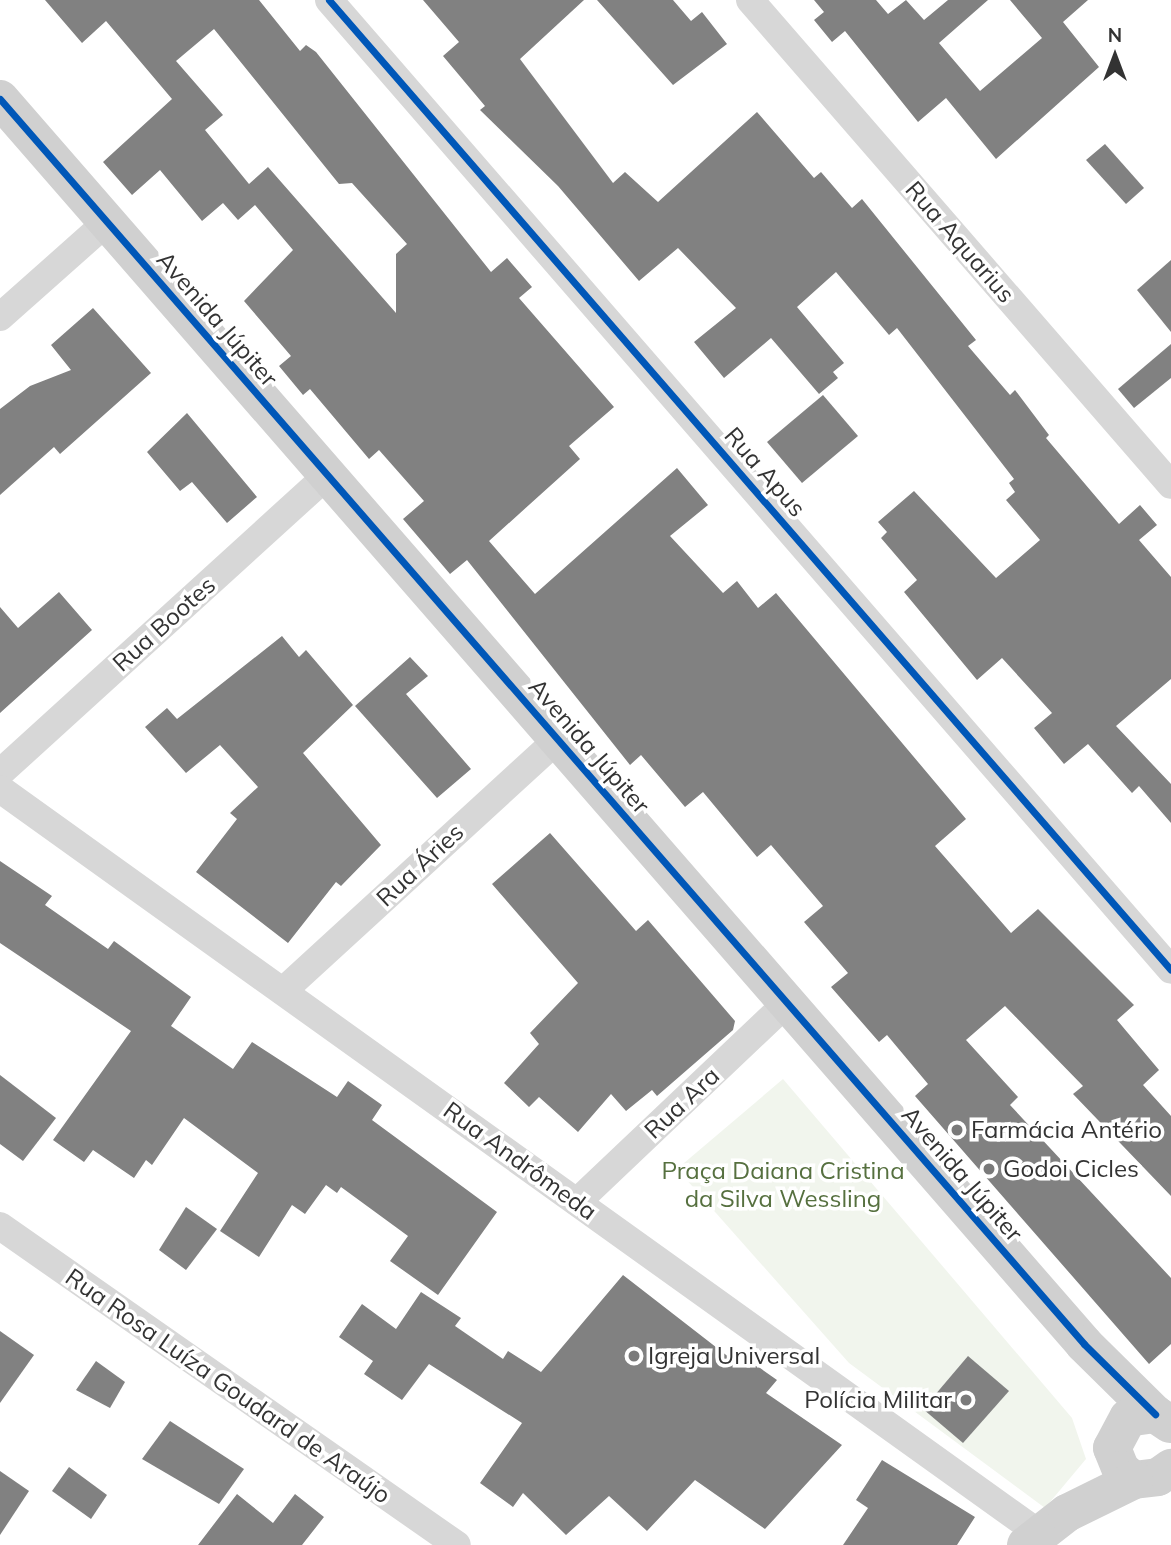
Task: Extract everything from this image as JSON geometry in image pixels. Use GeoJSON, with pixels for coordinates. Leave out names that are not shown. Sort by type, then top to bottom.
{"type":"FeatureCollection","features":[{"type":"Feature","properties":{"kind":"main road","name":"Avenida Júpiter"},"geometry":{"type":"LineString","coordinates":[[0,99],[1084,1344],[1166,1420]]}},
{"type":"Feature","properties":{"kind":"main road","name":"Avenida Júpiter"},"geometry":{"type":"LineString","coordinates":[[1084,1344],[1120,1459]]}},
{"type":"Feature","properties":{"kind":"main road"},"geometry":{"type":"LineString","coordinates":[[1044,1531],[1120,1459],[1128,1418],[1166,1420]]}},
{"type":"Feature","properties":{"kind":"main road"},"geometry":{"type":"LineString","coordinates":[[1120,1459],[1158,1478],[1171,1468]]}},
{"type":"Feature","properties":{"kind":"street","name":"Rua Apus"},"geometry":{"type":"LineString","coordinates":[[329,0],[1171,970]]}},
{"type":"Feature","properties":{"kind":"street","name":"Rua Aquarius"},"geometry":{"type":"LineString","coordinates":[[750,0],[1171,485]]}},
{"type":"Feature","properties":{"kind":"street"},"geometry":{"type":"LineString","coordinates":[[0,317],[107,222]]}},
{"type":"Feature","properties":{"kind":"street","name":"Rua Bootes"},"geometry":{"type":"LineString","coordinates":[[0,773],[327,475]]}},
{"type":"Feature","properties":{"kind":"street","name":"Rua Áries"},"geometry":{"type":"LineString","coordinates":[[283,991],[558,740]]}},
{"type":"Feature","properties":{"kind":"street","name":"Rua Andrômeda"},"geometry":{"type":"LineString","coordinates":[[0,789],[576,1202],[1044,1531]]}},
{"type":"Feature","properties":{"kind":"street","name":"Rua Ara"},"geometry":{"type":"LineString","coordinates":[[576,1202],[787,1003]]}},
{"type":"Feature","properties":{"kind":"street","name":"Rua Rosa Luíza Goudard de Araújo"},"geometry":{"type":"LineString","coordinates":[[0,1226],[457,1545]]}},
{"type":"Feature","properties":{"kind":"green space","name":"Praça Daiana Cristina da Silva Wessling"},"geometry":{"type":"Polygon","coordinates":[[[783,1079],[1072,1418],[1086,1459],[1045,1508],[849,1363],[677,1169],[783,1079]]]}},
{"type":"Feature","properties":{"kind":"building"},"geometry":{"type":"Polygon","coordinates":[[[45,0],[259,0],[300,51],[306,45],[316,52],[491,272],[507,258],[532,287],[519,298],[614,407],[569,446],[580,459],[489,541],[535,594],[677,468],[708,505],[670,536],[723,593],[737,581],[758,608],[776,593],[966,819],[935,846],[1011,933],[1038,909],[1134,1005],[1117,1020],[1159,1070],[1143,1085],[1171,1116],[1171,1196],[1073,1094],[1083,1086],[1005,1006],[966,1040],[1018,1097],[1010,1105],[1171,1278],[1171,1344],[1149,1364],[915,1096],[928,1084],[887,1035],[879,1042],[831,987],[848,973],[804,922],[823,906],[771,845],[757,857],[703,792],[685,807],[641,755],[630,765],[467,560],[450,574],[403,519],[424,501],[379,450],[369,459],[310,389],[303,395],[279,366],[291,356],[244,301],[293,250],[255,205],[238,220],[223,203],[202,221],[160,170],[132,195],[103,162],[172,99],[106,21],[82,43],[45,0]],[[214,29],[176,61],[223,115],[205,130],[249,184],[268,167],[396,313],[396,254],[407,244],[352,183],[339,184],[214,29]]]}},
{"type":"Feature","properties":{"kind":"building"},"geometry":{"type":"Polygon","coordinates":[[[423,0],[584,0],[520,59],[613,183],[625,172],[658,202],[757,112],[814,178],[821,172],[852,208],[862,199],[976,340],[968,346],[1010,395],[1015,390],[1049,435],[1046,438],[1119,524],[1140,505],[1157,525],[1139,540],[1171,577],[1171,679],[1116,726],[1171,784],[1171,823],[1139,786],[1132,793],[1088,744],[1064,764],[1034,728],[1052,713],[1002,658],[977,680],[904,592],[917,580],[881,538],[887,532],[878,522],[914,491],[996,578],[1040,540],[1006,500],[1015,492],[1009,483],[1014,479],[897,328],[889,335],[836,272],[797,307],[844,363],[833,372],[838,378],[819,394],[771,338],[724,378],[694,342],[736,308],[678,248],[639,281],[558,186],[480,110],[485,106],[443,56],[459,42],[423,0]]]}},
{"type":"Feature","properties":{"kind":"building"},"geometry":{"type":"Polygon","coordinates":[[[597,0],[673,0],[691,21],[702,12],[727,44],[673,85],[597,0]]]}},
{"type":"Feature","properties":{"kind":"building"},"geometry":{"type":"Polygon","coordinates":[[[814,0],[876,0],[888,14],[906,0],[924,20],[948,0],[988,0],[939,43],[980,91],[1042,38],[1010,0],[1088,0],[1063,22],[1099,67],[996,159],[946,98],[918,122],[845,31],[832,42],[814,20],[824,12],[814,0]]]}},
{"type":"Feature","properties":{"kind":"building"},"geometry":{"type":"Polygon","coordinates":[[[1105,144],[1144,188],[1126,204],[1086,160],[1105,144]]]}},
{"type":"Feature","properties":{"kind":"building"},"geometry":{"type":"Polygon","coordinates":[[[1171,260],[1171,332],[1137,290],[1171,260]]]}},
{"type":"Feature","properties":{"kind":"building"},"geometry":{"type":"Polygon","coordinates":[[[93,308],[151,373],[60,454],[54,447],[0,495],[0,409],[30,386],[71,370],[51,345],[93,308]]]}},
{"type":"Feature","properties":{"kind":"building"},"geometry":{"type":"Polygon","coordinates":[[[1171,344],[1171,378],[1134,408],[1118,389],[1171,344]]]}},
{"type":"Feature","properties":{"kind":"building"},"geometry":{"type":"Polygon","coordinates":[[[823,395],[858,436],[802,483],[767,442],[823,395]]]}},
{"type":"Feature","properties":{"kind":"building"},"geometry":{"type":"Polygon","coordinates":[[[187,413],[257,497],[227,523],[192,482],[180,491],[147,452],[187,413]]]}},
{"type":"Feature","properties":{"kind":"building"},"geometry":{"type":"Polygon","coordinates":[[[59,592],[92,630],[0,713],[0,607],[18,628],[59,592]]]}},
{"type":"Feature","properties":{"kind":"building"},"geometry":{"type":"Polygon","coordinates":[[[282,636],[299,657],[306,650],[353,705],[303,753],[381,845],[341,886],[336,882],[288,943],[196,872],[237,819],[230,813],[258,787],[220,745],[186,773],[145,727],[167,708],[177,719],[282,636]]]}},
{"type":"Feature","properties":{"kind":"building"},"geometry":{"type":"Polygon","coordinates":[[[410,657],[428,676],[406,694],[471,769],[437,798],[355,706],[410,657]]]}},
{"type":"Feature","properties":{"kind":"building"},"geometry":{"type":"Polygon","coordinates":[[[550,833],[636,931],[648,920],[735,1021],[733,1030],[657,1096],[652,1090],[626,1111],[611,1094],[578,1132],[539,1097],[529,1107],[504,1083],[539,1044],[530,1033],[578,983],[492,884],[550,833]]]}},
{"type":"Feature","properties":{"kind":"building"},"geometry":{"type":"Polygon","coordinates":[[[0,861],[52,896],[45,905],[108,949],[114,941],[191,997],[171,1026],[233,1069],[252,1042],[337,1097],[348,1081],[382,1105],[372,1120],[497,1212],[438,1295],[390,1261],[408,1236],[341,1187],[337,1193],[326,1185],[305,1214],[292,1205],[259,1257],[220,1231],[258,1173],[184,1118],[152,1165],[146,1160],[134,1178],[93,1150],[84,1162],[53,1140],[131,1031],[0,943],[0,861]]]}},
{"type":"Feature","properties":{"kind":"building"},"geometry":{"type":"Polygon","coordinates":[[[0,1075],[56,1118],[23,1161],[0,1144],[0,1075]]]}},
{"type":"Feature","properties":{"kind":"building"},"geometry":{"type":"Polygon","coordinates":[[[186,1207],[217,1229],[186,1270],[159,1250],[186,1207]]]}},
{"type":"Feature","properties":{"kind":"building"},"geometry":{"type":"Polygon","coordinates":[[[623,1275],[730,1358],[736,1351],[777,1380],[766,1393],[842,1445],[765,1529],[695,1480],[647,1531],[609,1496],[566,1535],[523,1493],[513,1507],[480,1483],[522,1423],[429,1364],[402,1400],[364,1374],[373,1361],[339,1337],[362,1304],[396,1329],[421,1292],[461,1318],[455,1326],[503,1359],[508,1351],[541,1372],[623,1275]]]}},
{"type":"Feature","properties":{"kind":"building"},"geometry":{"type":"Polygon","coordinates":[[[0,1331],[34,1355],[0,1403],[0,1331]]]}},
{"type":"Feature","properties":{"kind":"building","name":"Polícia Militar"},"geometry":{"type":"Polygon","coordinates":[[[968,1356],[1009,1391],[963,1443],[923,1409],[968,1356]]]}},
{"type":"Feature","properties":{"kind":"building"},"geometry":{"type":"Polygon","coordinates":[[[96,1361],[125,1382],[110,1408],[76,1390],[96,1361]]]}},
{"type":"Feature","properties":{"kind":"building"},"geometry":{"type":"Polygon","coordinates":[[[170,1421],[244,1469],[219,1504],[142,1459],[170,1421]]]}},
{"type":"Feature","properties":{"kind":"building"},"geometry":{"type":"Polygon","coordinates":[[[882,1460],[975,1517],[957,1545],[843,1545],[868,1508],[856,1500],[882,1460]]]}},
{"type":"Feature","properties":{"kind":"building"},"geometry":{"type":"Polygon","coordinates":[[[69,1467],[107,1495],[91,1519],[52,1491],[69,1467]]]}},
{"type":"Feature","properties":{"kind":"building"},"geometry":{"type":"Polygon","coordinates":[[[0,1471],[29,1491],[0,1535],[0,1471]]]}},
{"type":"Feature","properties":{"kind":"building"},"geometry":{"type":"Polygon","coordinates":[[[237,1494],[273,1523],[295,1494],[324,1517],[302,1545],[198,1545],[237,1494]]]}},
{"type":"Feature","properties":{"kind":"cycle path"},"geometry":{"type":"LineString","coordinates":[[329,0],[1171,970]]}},
{"type":"Feature","properties":{"kind":"cycle path"},"geometry":{"type":"LineString","coordinates":[[0,99],[1084,1344],[1155,1414]]}},
{"type":"Feature","properties":{"kind":"place","name":"Farmácia Antério"},"geometry":{"type":"Point","coordinates":[957,1130]}},
{"type":"Feature","properties":{"kind":"place","name":"Godoi Cicles"},"geometry":{"type":"Point","coordinates":[989,1169]}},
{"type":"Feature","properties":{"kind":"place","name":"Igreja Universal"},"geometry":{"type":"Point","coordinates":[634,1356]}},
{"type":"Feature","properties":{"kind":"place","name":"Polícia Militar"},"geometry":{"type":"Point","coordinates":[966,1400]}}]}
